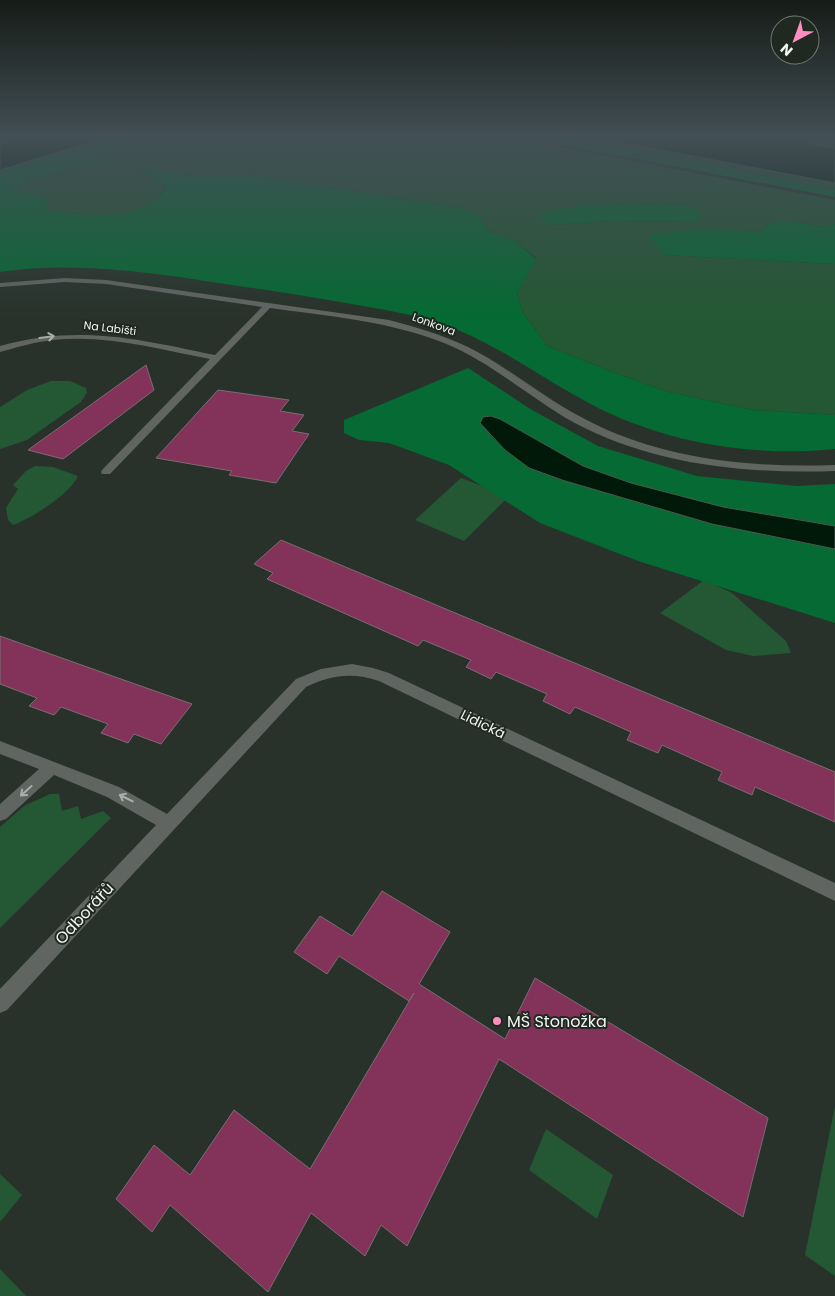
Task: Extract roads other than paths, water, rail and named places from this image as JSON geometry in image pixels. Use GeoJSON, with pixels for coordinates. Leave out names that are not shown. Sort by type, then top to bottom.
{"type":"FeatureCollection","features":[{"type":"Feature","properties":{"kind":"street","name":"Lonkova"},"geometry":{"type":"LineString","coordinates":[[0,285],[44,280],[86,280],[269,304],[378,321],[430,334],[474,355],[565,412],[594,428],[627,441],[671,454],[756,468],[805,470],[835,468]]}},
{"type":"Feature","properties":{"kind":"street"},"geometry":{"type":"LineString","coordinates":[[106,472],[269,304]]}},
{"type":"Feature","properties":{"kind":"street","name":"Na Labišti"},"geometry":{"type":"LineString","coordinates":[[0,349],[36,339],[85,335],[107,337],[217,358]]}},
{"type":"Feature","properties":{"kind":"street","name":"Lidická"},"geometry":{"type":"LineString","coordinates":[[168,823],[301,683],[325,672],[350,669],[373,672],[384,677],[835,892]]}},
{"type":"Feature","properties":{"kind":"street"},"geometry":{"type":"LineString","coordinates":[[0,747],[113,792],[168,823]]}},
{"type":"Feature","properties":{"kind":"street"},"geometry":{"type":"LineString","coordinates":[[0,814],[52,767]]}},
{"type":"Feature","properties":{"kind":"street","name":"Odborářů"},"geometry":{"type":"LineString","coordinates":[[0,1003],[168,823]]}},
{"type":"Feature","properties":{"kind":"place","name":"MŠ Stonožka"},"geometry":{"type":"Point","coordinates":[497,1021]}}]}
